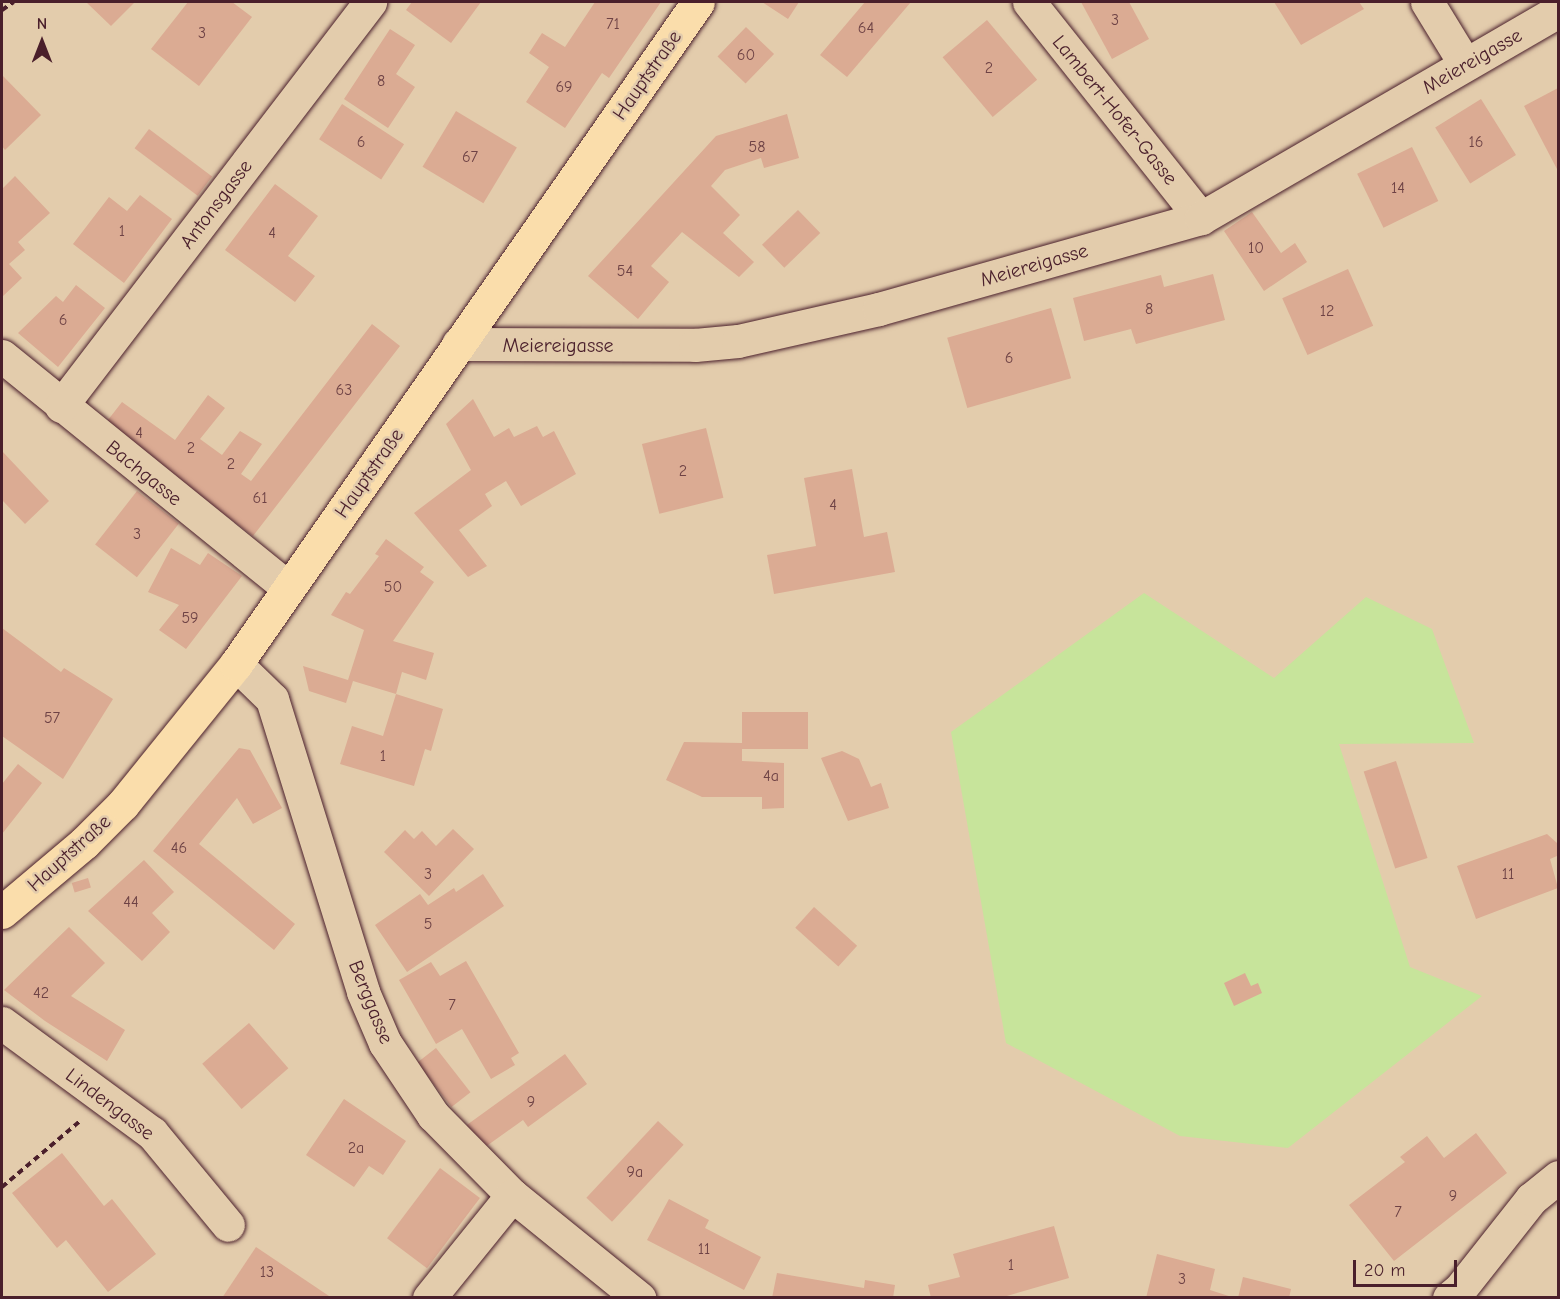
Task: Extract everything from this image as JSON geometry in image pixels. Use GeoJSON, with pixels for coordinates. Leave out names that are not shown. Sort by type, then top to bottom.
{"type":"FeatureCollection","features":[{"type":"Feature","properties":{"kind":"main road","name":"Hauptstraße"},"geometry":{"type":"LineString","coordinates":[[2,912],[84,843],[123,804],[236,664],[698,2]]}},
{"type":"Feature","properties":{"kind":"street","name":"Antonsgasse"},"geometry":{"type":"LineString","coordinates":[[61,406],[370,2]]}},
{"type":"Feature","properties":{"kind":"street","name":"Lambert-Hofer-Gasse"},"geometry":{"type":"LineString","coordinates":[[1029,2],[1201,218]]}},
{"type":"Feature","properties":{"kind":"street"},"geometry":{"type":"LineString","coordinates":[[1427,2],[1465,64]]}},
{"type":"Feature","properties":{"kind":"street","name":"Meiereigasse"},"geometry":{"type":"LineString","coordinates":[[458,344],[683,345],[738,341],[879,309],[1201,218],[1558,11]]}},
{"type":"Feature","properties":{"kind":"street","name":"Bachgasse"},"geometry":{"type":"LineString","coordinates":[[2,356],[289,588]]}},
{"type":"Feature","properties":{"kind":"street","name":"Berggasse"},"geometry":{"type":"LineString","coordinates":[[236,664],[272,699],[363,992],[385,1044],[433,1115],[512,1195],[639,1298]]}},
{"type":"Feature","properties":{"kind":"street","name":"Lindengasse"},"geometry":{"type":"LineString","coordinates":[[2,1023],[152,1133],[228,1225]]}},
{"type":"Feature","properties":{"kind":"street"},"geometry":{"type":"LineString","coordinates":[[1449,1298],[1460,1289],[1532,1199],[1558,1177]]}},
{"type":"Feature","properties":{"kind":"street"},"geometry":{"type":"LineString","coordinates":[[429,1298],[512,1195]]}},
{"type":"Feature","properties":{"kind":"path"},"geometry":{"type":"LineString","coordinates":[[2,10],[14,2]]}},
{"type":"Feature","properties":{"kind":"path"},"geometry":{"type":"LineString","coordinates":[[2,1187],[106,1099]]}},
{"type":"Feature","properties":{"kind":"green space"},"geometry":{"type":"Polygon","coordinates":[[[1144,593],[1274,678],[1366,597],[1432,629],[1474,743],[1339,744],[1410,967],[1482,996],[1288,1148],[1180,1136],[1006,1043],[951,732],[1144,593]]]}},
{"type":"Feature","properties":{"kind":"building"},"geometry":{"type":"Polygon","coordinates":[[[86,2],[135,2],[111,26],[86,2]]]}},
{"type":"Feature","properties":{"kind":"building"},"geometry":{"type":"Polygon","coordinates":[[[188,2],[232,2],[252,17],[199,86],[151,49],[188,2]]]}},
{"type":"Feature","properties":{"kind":"building"},"geometry":{"type":"Polygon","coordinates":[[[412,2],[481,2],[451,43],[406,10],[412,2]]]}},
{"type":"Feature","properties":{"kind":"building"},"geometry":{"type":"Polygon","coordinates":[[[595,2],[661,2],[609,78],[602,73],[565,128],[526,102],[549,67],[529,53],[542,33],[565,47],[595,2]]]}},
{"type":"Feature","properties":{"kind":"building"},"geometry":{"type":"Polygon","coordinates":[[[762,2],[799,2],[788,19],[762,2]]]}},
{"type":"Feature","properties":{"kind":"building"},"geometry":{"type":"Polygon","coordinates":[[[865,2],[911,2],[847,77],[820,55],[865,2]]]}},
{"type":"Feature","properties":{"kind":"building"},"geometry":{"type":"Polygon","coordinates":[[[1081,2],[1129,2],[1149,39],[1112,59],[1081,2]]]}},
{"type":"Feature","properties":{"kind":"building"},"geometry":{"type":"Polygon","coordinates":[[[1274,2],[1359,2],[1364,9],[1301,45],[1274,2]]]}},
{"type":"Feature","properties":{"kind":"building"},"geometry":{"type":"Polygon","coordinates":[[[987,20],[1037,80],[993,117],[943,57],[987,20]]]}},
{"type":"Feature","properties":{"kind":"building"},"geometry":{"type":"Polygon","coordinates":[[[746,27],[774,54],[746,84],[718,56],[746,27]]]}},
{"type":"Feature","properties":{"kind":"building"},"geometry":{"type":"Polygon","coordinates":[[[390,29],[415,45],[396,74],[415,87],[388,128],[344,99],[390,29]]]}},
{"type":"Feature","properties":{"kind":"building"},"geometry":{"type":"Polygon","coordinates":[[[2,75],[41,115],[5,150],[2,146],[2,75]]]}},
{"type":"Feature","properties":{"kind":"building"},"geometry":{"type":"Polygon","coordinates":[[[1558,88],[1558,171],[1524,106],[1558,88]]]}},
{"type":"Feature","properties":{"kind":"building"},"geometry":{"type":"Polygon","coordinates":[[[1481,99],[1516,155],[1470,184],[1435,128],[1481,99]]]}},
{"type":"Feature","properties":{"kind":"building"},"geometry":{"type":"Polygon","coordinates":[[[342,104],[404,144],[381,180],[319,139],[342,104]]]}},
{"type":"Feature","properties":{"kind":"building"},"geometry":{"type":"Polygon","coordinates":[[[456,111],[517,148],[483,203],[423,167],[456,111]]]}},
{"type":"Feature","properties":{"kind":"building"},"geometry":{"type":"Polygon","coordinates":[[[787,114],[799,158],[764,168],[761,158],[725,170],[711,186],[740,215],[723,233],[754,262],[739,277],[682,232],[651,266],[669,282],[638,319],[588,276],[716,136],[787,114]]]}},
{"type":"Feature","properties":{"kind":"building"},"geometry":{"type":"Polygon","coordinates":[[[149,129],[212,177],[198,196],[135,148],[149,129]]]}},
{"type":"Feature","properties":{"kind":"building"},"geometry":{"type":"Polygon","coordinates":[[[1412,147],[1438,201],[1383,228],[1357,174],[1412,147]]]}},
{"type":"Feature","properties":{"kind":"building"},"geometry":{"type":"Polygon","coordinates":[[[15,176],[50,213],[18,242],[25,250],[9,264],[22,278],[2,297],[2,189],[15,176]]]}},
{"type":"Feature","properties":{"kind":"building"},"geometry":{"type":"Polygon","coordinates":[[[275,184],[318,216],[288,256],[315,276],[295,302],[225,250],[275,184]]]}},
{"type":"Feature","properties":{"kind":"building"},"geometry":{"type":"Polygon","coordinates":[[[140,195],[172,219],[124,283],[73,244],[109,197],[127,211],[140,195]]]}},
{"type":"Feature","properties":{"kind":"building"},"geometry":{"type":"Polygon","coordinates":[[[798,210],[820,233],[784,268],[762,245],[798,210]]]}},
{"type":"Feature","properties":{"kind":"building"},"geometry":{"type":"Polygon","coordinates":[[[1252,212],[1281,253],[1295,243],[1307,262],[1264,291],[1224,231],[1252,212]]]}},
{"type":"Feature","properties":{"kind":"building"},"geometry":{"type":"Polygon","coordinates":[[[1348,269],[1373,326],[1307,355],[1282,298],[1348,269]]]}},
{"type":"Feature","properties":{"kind":"building"},"geometry":{"type":"Polygon","coordinates":[[[1213,274],[1225,320],[1136,344],[1131,329],[1084,341],[1073,298],[1161,275],[1164,287],[1213,274]]]}},
{"type":"Feature","properties":{"kind":"building"},"geometry":{"type":"Polygon","coordinates":[[[76,285],[105,308],[58,367],[18,333],[56,296],[63,302],[76,285]]]}},
{"type":"Feature","properties":{"kind":"building"},"geometry":{"type":"Polygon","coordinates":[[[1051,308],[1071,378],[967,408],[947,338],[1051,308]]]}},
{"type":"Feature","properties":{"kind":"building"},"geometry":{"type":"Polygon","coordinates":[[[372,324],[400,346],[253,536],[225,515],[192,496],[104,425],[122,402],[175,440],[208,395],[225,408],[200,439],[222,455],[240,431],[262,444],[241,474],[251,481],[372,324]]]}},
{"type":"Feature","properties":{"kind":"building"},"geometry":{"type":"Polygon","coordinates":[[[473,399],[494,437],[509,428],[514,437],[537,426],[543,437],[554,431],[576,474],[521,506],[506,481],[485,494],[492,506],[459,530],[487,566],[468,577],[414,513],[471,470],[446,424],[473,399]]]}},
{"type":"Feature","properties":{"kind":"building"},"geometry":{"type":"Polygon","coordinates":[[[706,428],[723,498],[659,514],[642,444],[706,428]]]}},
{"type":"Feature","properties":{"kind":"building"},"geometry":{"type":"Polygon","coordinates":[[[2,451],[49,501],[25,524],[2,500],[2,451]]]}},
{"type":"Feature","properties":{"kind":"building"},"geometry":{"type":"Polygon","coordinates":[[[852,469],[864,537],[887,532],[895,572],[774,594],[767,555],[816,546],[804,478],[852,469]]]}},
{"type":"Feature","properties":{"kind":"building"},"geometry":{"type":"Polygon","coordinates":[[[137,491],[179,524],[137,577],[95,545],[137,491]]]}},
{"type":"Feature","properties":{"kind":"building"},"geometry":{"type":"Polygon","coordinates":[[[386,539],[424,567],[420,572],[434,582],[393,641],[434,653],[426,680],[402,672],[396,694],[353,681],[346,703],[309,691],[303,666],[348,680],[364,630],[331,615],[346,592],[350,594],[379,556],[375,554],[386,539]]]}},
{"type":"Feature","properties":{"kind":"building"},"geometry":{"type":"Polygon","coordinates":[[[171,548],[200,565],[208,553],[242,576],[186,649],[159,630],[179,605],[148,592],[171,548]]]}},
{"type":"Feature","properties":{"kind":"building"},"geometry":{"type":"Polygon","coordinates":[[[2,628],[61,672],[64,668],[113,699],[63,779],[2,736],[2,628]]]}},
{"type":"Feature","properties":{"kind":"building"},"geometry":{"type":"Polygon","coordinates":[[[396,694],[443,709],[431,751],[425,749],[414,786],[340,764],[352,726],[383,736],[396,694]]]}},
{"type":"Feature","properties":{"kind":"building"},"geometry":{"type":"Polygon","coordinates":[[[742,712],[808,712],[808,749],[742,749],[742,761],[784,763],[784,808],[762,809],[762,797],[702,797],[666,780],[684,742],[742,743],[742,712]]]}},
{"type":"Feature","properties":{"kind":"building"},"geometry":{"type":"Polygon","coordinates":[[[239,748],[250,750],[282,808],[253,824],[237,798],[199,844],[295,924],[274,950],[153,851],[239,748]]]}},
{"type":"Feature","properties":{"kind":"building"},"geometry":{"type":"Polygon","coordinates":[[[842,751],[859,759],[871,787],[881,783],[889,808],[848,821],[821,758],[842,751]]]}},
{"type":"Feature","properties":{"kind":"building"},"geometry":{"type":"Polygon","coordinates":[[[1396,761],[1428,858],[1395,869],[1364,772],[1396,761]]]}},
{"type":"Feature","properties":{"kind":"building"},"geometry":{"type":"Polygon","coordinates":[[[18,764],[42,783],[2,834],[2,784],[18,764]]]}},
{"type":"Feature","properties":{"kind":"building"},"geometry":{"type":"Polygon","coordinates":[[[453,829],[474,849],[429,896],[384,852],[405,830],[414,839],[422,831],[436,846],[453,829]]]}},
{"type":"Feature","properties":{"kind":"building"},"geometry":{"type":"Polygon","coordinates":[[[1547,834],[1557,843],[1557,856],[1550,859],[1558,888],[1476,919],[1457,866],[1547,834]]]}},
{"type":"Feature","properties":{"kind":"building"},"geometry":{"type":"Polygon","coordinates":[[[144,860],[174,892],[152,913],[170,932],[142,961],[88,911],[144,860]]]}},
{"type":"Feature","properties":{"kind":"building"},"geometry":{"type":"Polygon","coordinates":[[[483,874],[504,906],[407,972],[375,925],[420,894],[428,905],[454,888],[456,892],[483,874]]]}},
{"type":"Feature","properties":{"kind":"building"},"geometry":{"type":"Polygon","coordinates":[[[88,878],[91,888],[75,893],[72,883],[88,878]]]}},
{"type":"Feature","properties":{"kind":"building"},"geometry":{"type":"Polygon","coordinates":[[[814,907],[857,946],[838,967],[795,928],[814,907]]]}},
{"type":"Feature","properties":{"kind":"building"},"geometry":{"type":"Polygon","coordinates":[[[69,927],[105,963],[71,996],[125,1030],[107,1061],[45,1021],[4,990],[69,927]]]}},
{"type":"Feature","properties":{"kind":"building"},"geometry":{"type":"Polygon","coordinates":[[[466,961],[519,1053],[511,1058],[515,1065],[491,1079],[462,1029],[436,1044],[399,980],[431,962],[440,976],[466,961]]]}},
{"type":"Feature","properties":{"kind":"building"},"geometry":{"type":"Polygon","coordinates":[[[1245,973],[1251,986],[1258,983],[1262,993],[1234,1006],[1224,983],[1245,973]]]}},
{"type":"Feature","properties":{"kind":"building"},"geometry":{"type":"Polygon","coordinates":[[[249,1023],[288,1068],[242,1109],[202,1064],[249,1023]]]}},
{"type":"Feature","properties":{"kind":"building"},"geometry":{"type":"Polygon","coordinates":[[[436,1048],[470,1092],[452,1107],[417,1063],[436,1048]]]}},
{"type":"Feature","properties":{"kind":"building"},"geometry":{"type":"Polygon","coordinates":[[[565,1054],[587,1084],[528,1127],[523,1120],[481,1150],[464,1127],[565,1054]]]}},
{"type":"Feature","properties":{"kind":"building"},"geometry":{"type":"Polygon","coordinates":[[[344,1099],[406,1141],[383,1175],[369,1166],[354,1187],[306,1155],[344,1099]]]}},
{"type":"Feature","properties":{"kind":"building"},"geometry":{"type":"Polygon","coordinates":[[[658,1121],[684,1145],[612,1222],[586,1198],[658,1121]]]}},
{"type":"Feature","properties":{"kind":"building"},"geometry":{"type":"Polygon","coordinates":[[[1476,1133],[1507,1173],[1394,1261],[1349,1205],[1405,1162],[1400,1157],[1427,1136],[1444,1158],[1476,1133]]]}},
{"type":"Feature","properties":{"kind":"building"},"geometry":{"type":"Polygon","coordinates":[[[62,1153],[104,1206],[112,1199],[156,1254],[108,1292],[66,1240],[57,1248],[12,1193],[62,1153]]]}},
{"type":"Feature","properties":{"kind":"building"},"geometry":{"type":"Polygon","coordinates":[[[440,1168],[480,1198],[427,1268],[387,1238],[440,1168]]]}},
{"type":"Feature","properties":{"kind":"building"},"geometry":{"type":"Polygon","coordinates":[[[669,1199],[709,1220],[705,1228],[761,1257],[744,1290],[647,1240],[669,1199]]]}},
{"type":"Feature","properties":{"kind":"building"},"geometry":{"type":"Polygon","coordinates":[[[1054,1226],[1069,1278],[1000,1298],[931,1298],[928,1285],[960,1277],[953,1254],[1054,1226]]]}},
{"type":"Feature","properties":{"kind":"building"},"geometry":{"type":"Polygon","coordinates":[[[256,1247],[332,1298],[222,1298],[256,1247]]]}},
{"type":"Feature","properties":{"kind":"building"},"geometry":{"type":"Polygon","coordinates":[[[1157,1254],[1215,1269],[1210,1290],[1235,1298],[1146,1298],[1157,1254]]]}},
{"type":"Feature","properties":{"kind":"building"},"geometry":{"type":"Polygon","coordinates":[[[777,1273],[864,1288],[865,1280],[895,1285],[893,1298],[772,1298],[777,1273]]]}},
{"type":"Feature","properties":{"kind":"building"},"geometry":{"type":"Polygon","coordinates":[[[1243,1277],[1291,1289],[1289,1298],[1238,1298],[1243,1277]]]}}]}
